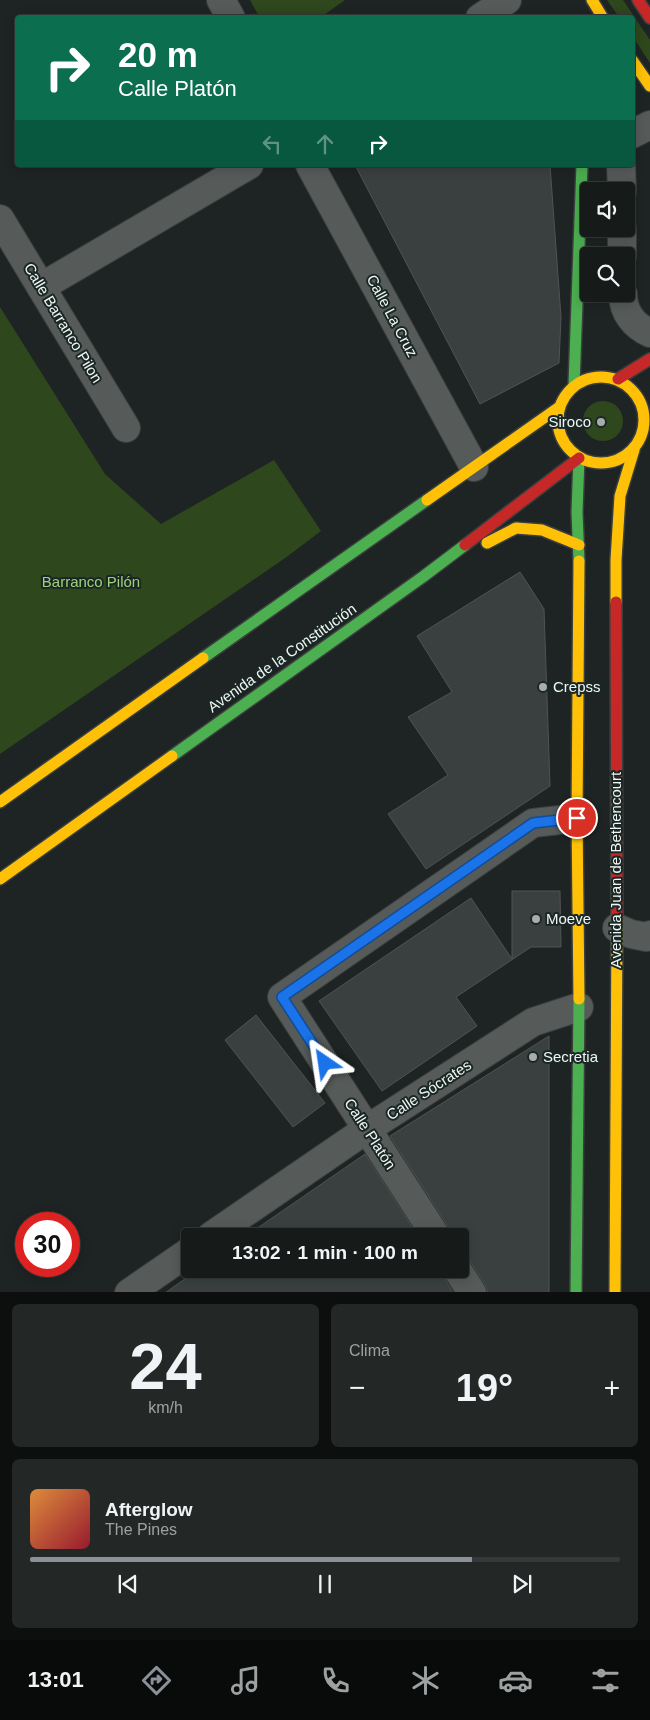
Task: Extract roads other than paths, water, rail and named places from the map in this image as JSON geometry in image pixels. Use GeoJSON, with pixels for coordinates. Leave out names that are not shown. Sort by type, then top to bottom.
{"type":"FeatureCollection","features":[{"type":"Feature","properties":{"kind":"main road"},"geometry":{"type":"LineString","coordinates":[[587,15],[588,0]]}},
{"type":"Feature","properties":{"kind":"main road"},"geometry":{"type":"LineString","coordinates":[[592,0],[602,15]]}},
{"type":"Feature","properties":{"kind":"main road"},"geometry":{"type":"LineString","coordinates":[[638,0],[650,18]]}},
{"type":"Feature","properties":{"kind":"main road"},"geometry":{"type":"LineString","coordinates":[[635,64],[650,86]]}},
{"type":"Feature","properties":{"kind":"main road"},"geometry":{"type":"LineString","coordinates":[[574,385],[582,167]]}},
{"type":"Feature","properties":{"kind":"main road"},"geometry":{"type":"LineString","coordinates":[[618,379],[650,358]]}},
{"type":"Feature","properties":{"kind":"main road"},"geometry":{"type":"LineString","coordinates":[[0,802],[474,468],[526,428],[558,408],[574,385],[588,378],[603,376],[618,379],[636,394],[644,416],[641,439]]}},
{"type":"Feature","properties":{"kind":"main road"},"geometry":{"type":"LineString","coordinates":[[558,408],[557,427],[564,445],[579,458],[598,464],[618,461],[634,450],[641,439],[650,431]]}},
{"type":"Feature","properties":{"kind":"main road","name":"Avenida Juan de Bethencourt"},"geometry":{"type":"LineString","coordinates":[[615,1292],[617,928],[616,560],[620,496],[634,450]]}},
{"type":"Feature","properties":{"kind":"main road"},"geometry":{"type":"LineString","coordinates":[[576,1292],[579,1008],[577,512],[579,458]]}},
{"type":"Feature","properties":{"kind":"main road","name":"Avenida de la Constitución"},"geometry":{"type":"LineString","coordinates":[[0,879],[424,576],[579,458]]}},
{"type":"Feature","properties":{"kind":"main road"},"geometry":{"type":"LineString","coordinates":[[424,576],[516,528],[542,530],[578,545]]}},
{"type":"Feature","properties":{"kind":"street"},"geometry":{"type":"LineString","coordinates":[[221,0],[228,15]]}},
{"type":"Feature","properties":{"kind":"street"},"geometry":{"type":"LineString","coordinates":[[484,15],[507,0]]}},
{"type":"Feature","properties":{"kind":"street"},"geometry":{"type":"LineString","coordinates":[[635,132],[650,125]]}},
{"type":"Feature","properties":{"kind":"street"},"geometry":{"type":"LineString","coordinates":[[41,287],[246,167]]}},
{"type":"Feature","properties":{"kind":"street","name":"Calle La Cruz"},"geometry":{"type":"LineString","coordinates":[[311,167],[474,468]]}},
{"type":"Feature","properties":{"kind":"street"},"geometry":{"type":"LineString","coordinates":[[621,167],[622,182]]}},
{"type":"Feature","properties":{"kind":"street","name":"Calle Barranco Pilon"},"geometry":{"type":"LineString","coordinates":[[0,219],[126,428]]}},
{"type":"Feature","properties":{"kind":"street"},"geometry":{"type":"LineString","coordinates":[[625,302],[627,314],[640,329],[650,333]]}},
{"type":"Feature","properties":{"kind":"street","name":"Calle Platón"},"geometry":{"type":"LineString","coordinates":[[431,1228],[282,997],[533,823],[577,818]]}},
{"type":"Feature","properties":{"kind":"street"},"geometry":{"type":"LineString","coordinates":[[617,928],[646,938],[650,935]]}},
{"type":"Feature","properties":{"kind":"street","name":"Calle Sócrates"},"geometry":{"type":"LineString","coordinates":[[223,1228],[367,1129],[533,1022],[579,1008]]}},
{"type":"Feature","properties":{"kind":"street"},"geometry":{"type":"LineString","coordinates":[[129,1292],[181,1257]]}},
{"type":"Feature","properties":{"kind":"street"},"geometry":{"type":"LineString","coordinates":[[463,1278],[472,1292]]}},
{"type":"Feature","properties":{"kind":"place","name":"Siroco"},"geometry":{"type":"Point","coordinates":[601,422]}},
{"type":"Feature","properties":{"kind":"place","name":"Crepss"},"geometry":{"type":"Point","coordinates":[543,687]}},
{"type":"Feature","properties":{"kind":"place","name":"Moeve"},"geometry":{"type":"Point","coordinates":[536,919]}},
{"type":"Feature","properties":{"kind":"place","name":"Secretia"},"geometry":{"type":"Point","coordinates":[533,1057]}},
{"type":"Feature","properties":{"kind":"park label","name":"Barranco Pilón"},"geometry":{"type":"Point","coordinates":[91,582]}}]}
